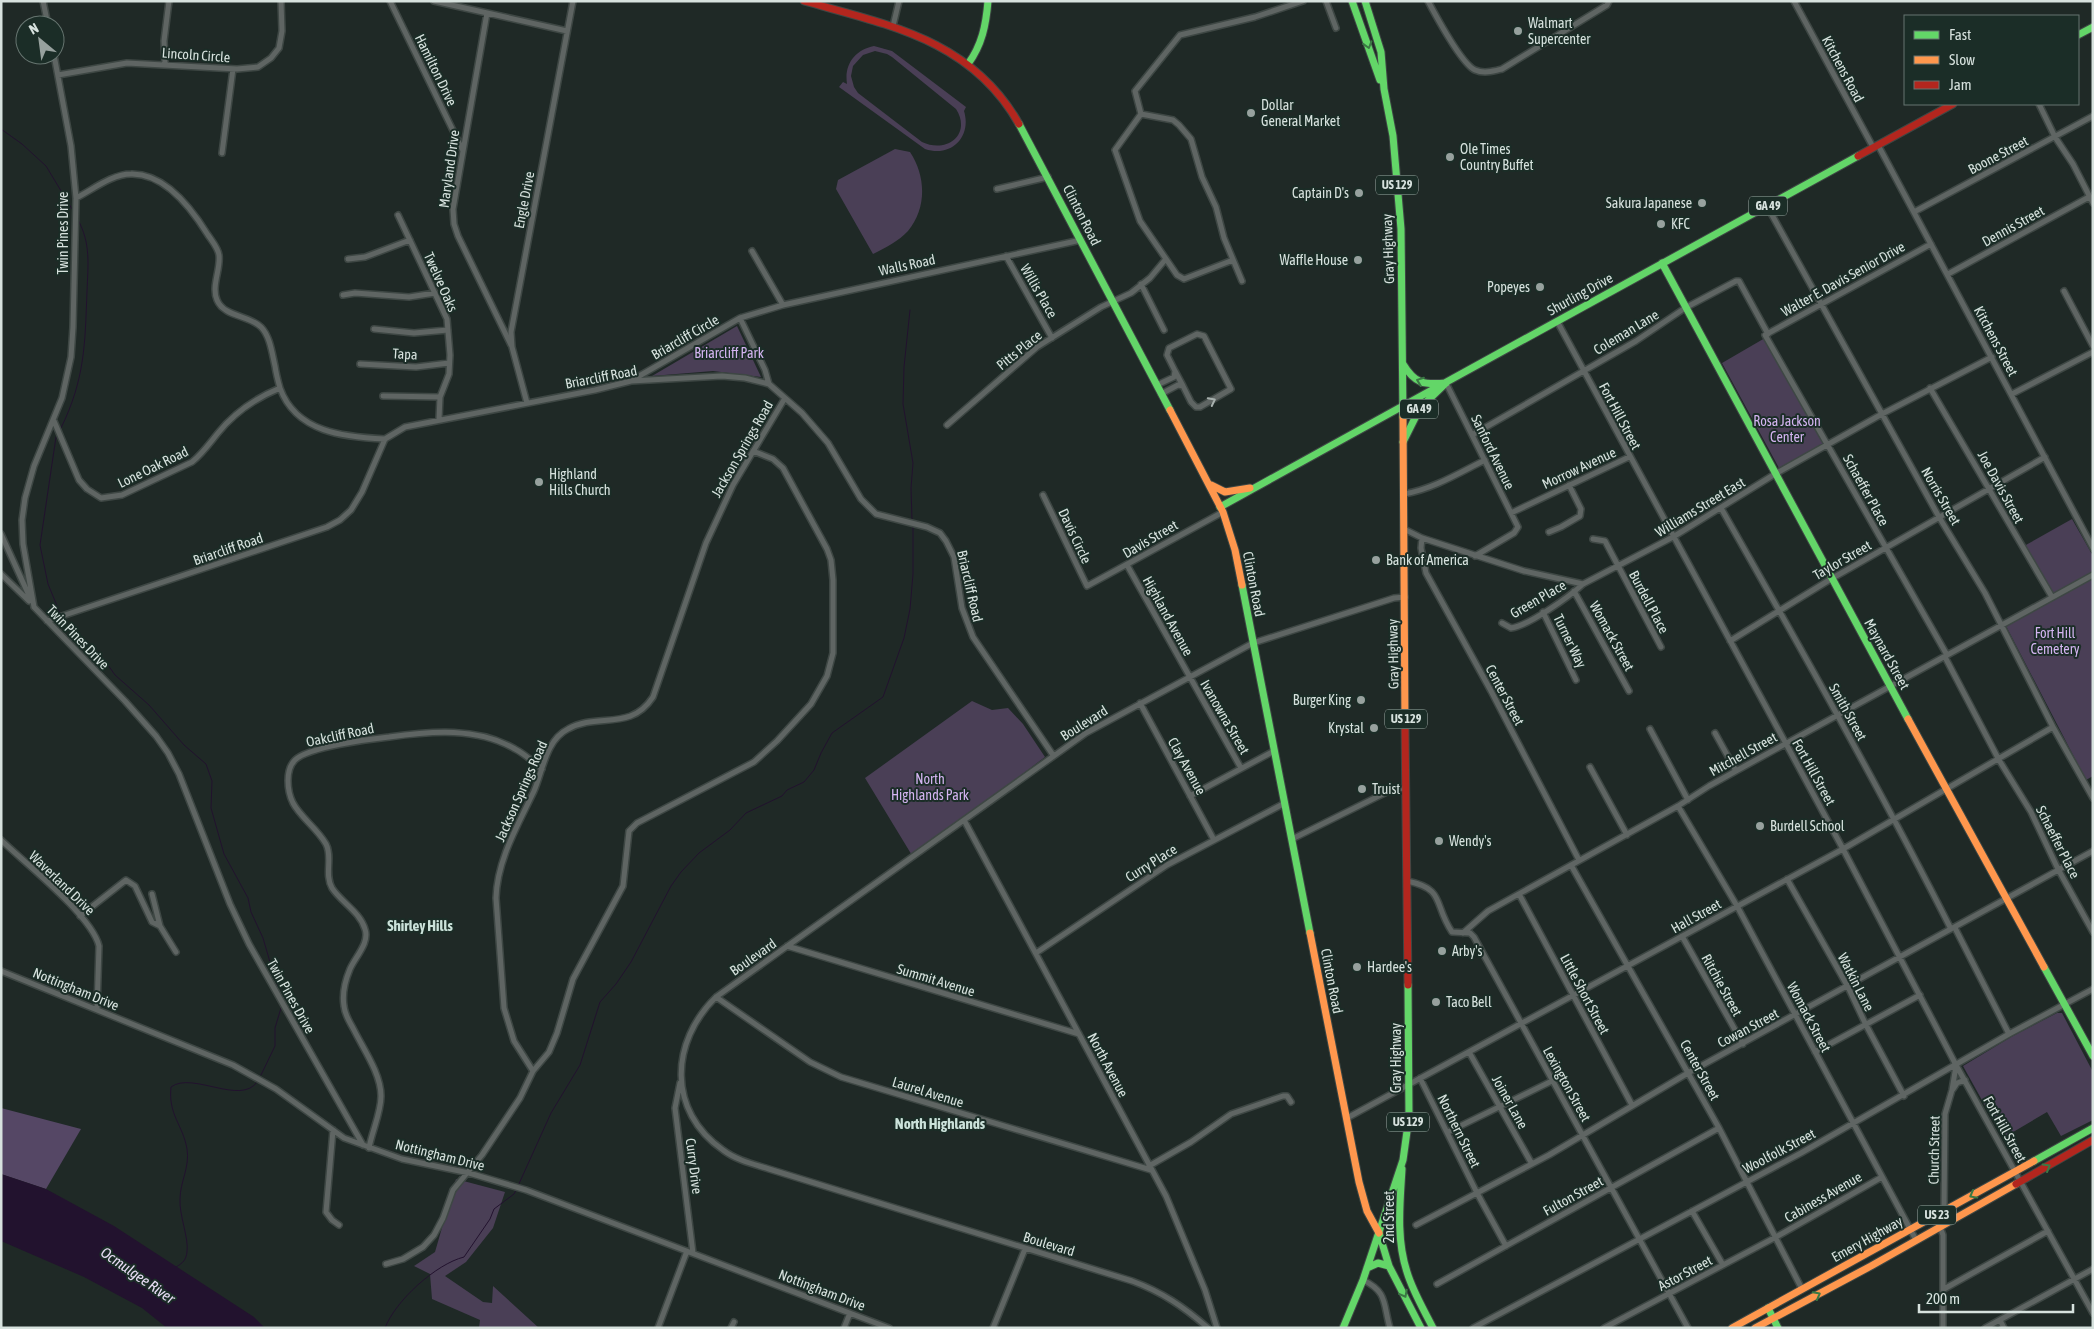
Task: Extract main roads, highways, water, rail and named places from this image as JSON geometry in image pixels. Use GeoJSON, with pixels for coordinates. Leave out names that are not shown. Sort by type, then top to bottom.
{"type":"FeatureCollection","features":[{"type":"Feature","properties":{"kind":"main road","name":"Clinton Road"},"geometry":{"type":"LineString","coordinates":[[804,1],[893,26],[931,41],[968,64],[1006,103],[1048,176],[1222,509],[1233,540],[1363,1201],[1366,1211],[1379,1233]]}},
{"type":"Feature","properties":{"kind":"main road"},"geometry":{"type":"LineString","coordinates":[[968,64],[976,55],[985,34],[988,1]]}},
{"type":"Feature","properties":{"kind":"main road","name":"Gray Highway"},"geometry":{"type":"LineString","coordinates":[[1352,1],[1384,89]]}},
{"type":"Feature","properties":{"kind":"main road","name":"Gray Highway"},"geometry":{"type":"LineString","coordinates":[[1343,1328],[1363,1280],[1403,1160],[1409,1117],[1400,229],[1393,136],[1384,89],[1381,52],[1365,1]]}},
{"type":"Feature","properties":{"kind":"main road"},"geometry":{"type":"LineString","coordinates":[[2079,34],[2093,27]]}},
{"type":"Feature","properties":{"kind":"main road","name":"Shurling Drive"},"geometry":{"type":"LineString","coordinates":[[1222,509],[1258,486],[1951,105]]}},
{"type":"Feature","properties":{"kind":"main road","name":"Maynard Street"},"geometry":{"type":"LineString","coordinates":[[1662,263],[1831,579],[2093,1056]]}},
{"type":"Feature","properties":{"kind":"main road"},"geometry":{"type":"LineString","coordinates":[[1402,363],[1413,379],[1420,383],[1446,383]]}},
{"type":"Feature","properties":{"kind":"main road","name":"GA 49"},"geometry":{"type":"LineString","coordinates":[[1403,442],[1413,418],[1420,408],[1446,383]]}},
{"type":"Feature","properties":{"kind":"main road"},"geometry":{"type":"LineString","coordinates":[[1209,484],[1220,492],[1258,486]]}},
{"type":"Feature","properties":{"kind":"main road","name":"Emery Highway"},"geometry":{"type":"LineString","coordinates":[[1732,1328],[2093,1128]]}},
{"type":"Feature","properties":{"kind":"main road","name":"Emery Highway"},"geometry":{"type":"LineString","coordinates":[[1760,1327],[2093,1140]]}},
{"type":"Feature","properties":{"kind":"main road","name":"2nd Street"},"geometry":{"type":"LineString","coordinates":[[1403,1160],[1399,1216],[1402,1256],[1412,1287],[1433,1328]]}},
{"type":"Feature","properties":{"kind":"main road","name":"2nd Street"},"geometry":{"type":"LineString","coordinates":[[1379,1233],[1389,1266],[1421,1328]]}},
{"type":"Feature","properties":{"kind":"main road"},"geometry":{"type":"LineString","coordinates":[[1367,1268],[1383,1262],[1389,1266]]}},
{"type":"Feature","properties":{"kind":"main road"},"geometry":{"type":"LineString","coordinates":[[1768,1308],[1778,1328]]}},
{"type":"Feature","properties":{"kind":"main road"},"geometry":{"type":"LineString","coordinates":[[1756,1314],[1760,1327]]}},
{"type":"Feature","properties":{"kind":"water","name":"Ocmulgee River"},"geometry":{"type":"Polygon","coordinates":[[[1,1174],[46,1189],[114,1226],[254,1317],[265,1328],[167,1328],[142,1308],[84,1277],[1,1241],[1,1174]]]}},
{"type":"Feature","properties":{"kind":"waterway"},"geometry":{"type":"LineString","coordinates":[[1,129],[22,144],[46,166],[72,209]]}},
{"type":"Feature","properties":{"kind":"waterway"},"geometry":{"type":"LineString","coordinates":[[61,428],[75,393],[84,345],[88,255],[85,237],[78,220]]}},
{"type":"Feature","properties":{"kind":"waterway"},"geometry":{"type":"LineString","coordinates":[[910,310],[904,367],[903,404],[913,463],[911,488],[912,520]]}},
{"type":"Feature","properties":{"kind":"waterway"},"geometry":{"type":"LineString","coordinates":[[56,437],[40,545],[48,584],[60,613]]}},
{"type":"Feature","properties":{"kind":"waterway"},"geometry":{"type":"LineString","coordinates":[[518,1186],[551,1113],[580,1065],[600,1002],[616,984],[631,962],[671,886],[681,872],[699,853],[730,830],[746,813],[782,796],[787,790],[804,782],[814,770],[832,733],[883,697],[904,638],[910,609],[913,574],[913,527]]}},
{"type":"Feature","properties":{"kind":"waterway"},"geometry":{"type":"LineString","coordinates":[[64,619],[81,641],[91,651],[103,658],[115,675],[149,705],[184,745],[206,764],[212,781],[211,808],[224,854],[248,898],[251,912],[263,938],[279,993]]}},
{"type":"Feature","properties":{"kind":"waterway"},"geometry":{"type":"LineString","coordinates":[[261,1075],[275,1046],[275,1028],[281,1008]]}},
{"type":"Feature","properties":{"kind":"waterway"},"geometry":{"type":"LineString","coordinates":[[176,1267],[184,1261],[187,1252],[187,1240],[180,1199],[188,1156],[185,1141],[172,1105],[171,1087],[180,1083],[191,1083],[240,1091],[250,1088],[257,1082]]}},
{"type":"Feature","properties":{"kind":"waterway"},"geometry":{"type":"LineString","coordinates":[[385,1328],[398,1306],[429,1275],[441,1267],[464,1257],[490,1219],[494,1209],[514,1194],[516,1190]]}},
{"type":"Feature","properties":{"kind":"place","name":"Walmart Supercenter"},"geometry":{"type":"Point","coordinates":[1518,31]}},
{"type":"Feature","properties":{"kind":"place","name":"Dollar General Market"},"geometry":{"type":"Point","coordinates":[1251,113]}},
{"type":"Feature","properties":{"kind":"place","name":"Ole Times Country Buffet"},"geometry":{"type":"Point","coordinates":[1450,157]}},
{"type":"Feature","properties":{"kind":"place","name":"Captain D's"},"geometry":{"type":"Point","coordinates":[1359,193]}},
{"type":"Feature","properties":{"kind":"place","name":"Sakura Japanese"},"geometry":{"type":"Point","coordinates":[1702,203]}},
{"type":"Feature","properties":{"kind":"place","name":"KFC"},"geometry":{"type":"Point","coordinates":[1661,224]}},
{"type":"Feature","properties":{"kind":"place","name":"Waffle House"},"geometry":{"type":"Point","coordinates":[1358,260]}},
{"type":"Feature","properties":{"kind":"place","name":"Popeyes"},"geometry":{"type":"Point","coordinates":[1540,287]}},
{"type":"Feature","properties":{"kind":"place","name":"Highland Hills Church"},"geometry":{"type":"Point","coordinates":[539,482]}},
{"type":"Feature","properties":{"kind":"place","name":"Bank of America"},"geometry":{"type":"Point","coordinates":[1376,560]}},
{"type":"Feature","properties":{"kind":"place","name":"Burger King"},"geometry":{"type":"Point","coordinates":[1361,700]}},
{"type":"Feature","properties":{"kind":"place","name":"Krystal"},"geometry":{"type":"Point","coordinates":[1374,728]}},
{"type":"Feature","properties":{"kind":"place","name":"Truist"},"geometry":{"type":"Point","coordinates":[1362,789]}},
{"type":"Feature","properties":{"kind":"place","name":"Burdell School"},"geometry":{"type":"Point","coordinates":[1760,826]}},
{"type":"Feature","properties":{"kind":"place","name":"Wendy's"},"geometry":{"type":"Point","coordinates":[1439,841]}},
{"type":"Feature","properties":{"kind":"place","name":"Arby's"},"geometry":{"type":"Point","coordinates":[1442,951]}},
{"type":"Feature","properties":{"kind":"place","name":"Hardee's"},"geometry":{"type":"Point","coordinates":[1357,967]}},
{"type":"Feature","properties":{"kind":"place","name":"Taco Bell"},"geometry":{"type":"Point","coordinates":[1436,1002]}},
{"type":"Feature","properties":{"kind":"district","name":"Shirley Hills"},"geometry":{"type":"Point","coordinates":[420,925]}},
{"type":"Feature","properties":{"kind":"district","name":"North Highlands"},"geometry":{"type":"Point","coordinates":[940,1123]}},
{"type":"Feature","properties":{"kind":"park label","name":"Briarcliff Park"},"geometry":{"type":"Point","coordinates":[729,353]}},
{"type":"Feature","properties":{"kind":"park label","name":"Rosa Jackson Center"},"geometry":{"type":"Point","coordinates":[1787,430]}},
{"type":"Feature","properties":{"kind":"park label","name":"Fort Hill Cemetery"},"geometry":{"type":"Point","coordinates":[2055,642]}},
{"type":"Feature","properties":{"kind":"park label","name":"North Highlands Park"},"geometry":{"type":"Point","coordinates":[930,788]}}]}
